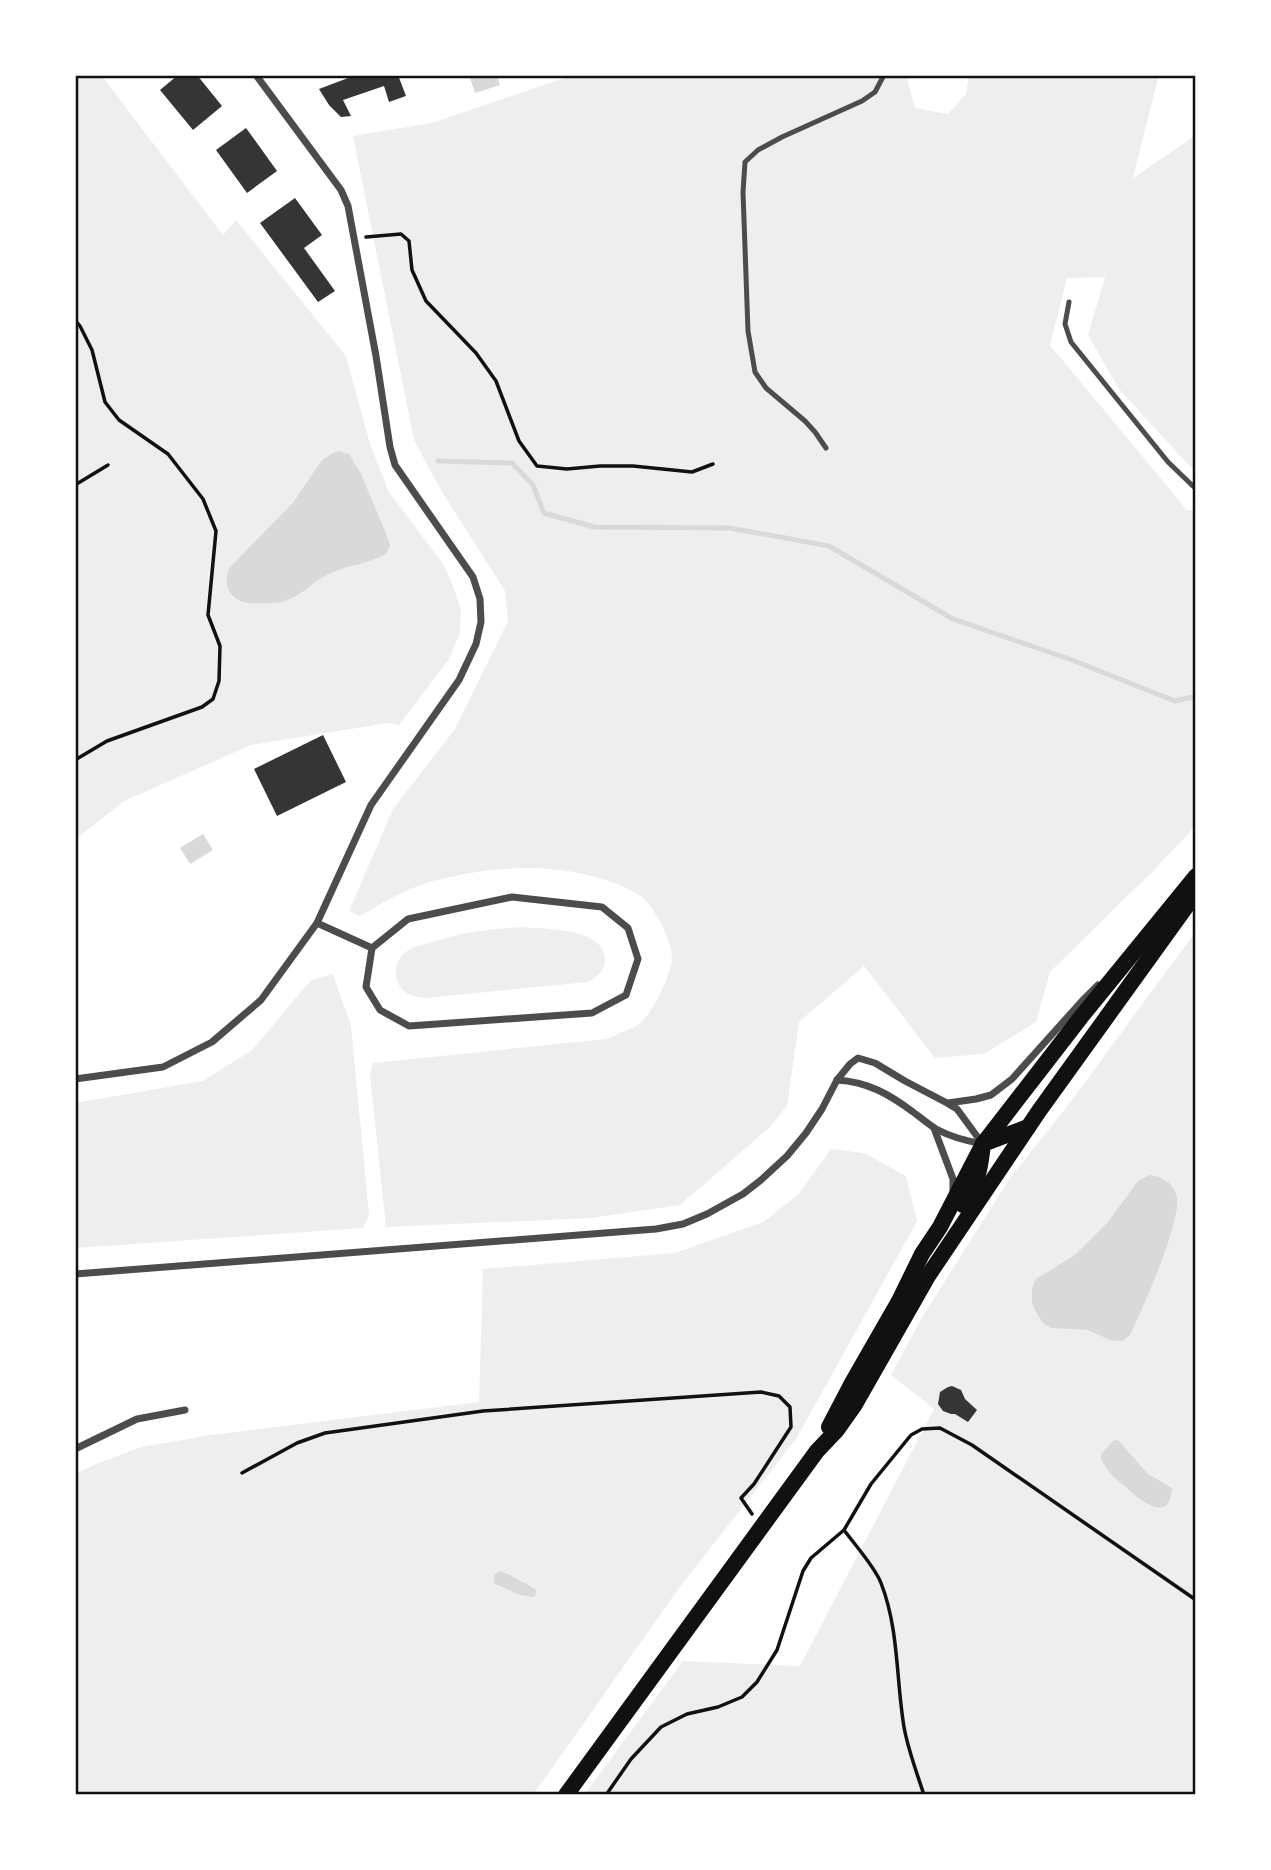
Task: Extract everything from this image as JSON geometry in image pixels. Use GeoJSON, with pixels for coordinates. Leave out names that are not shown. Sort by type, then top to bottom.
{"type":"FeatureCollection","features":[{"type":"Feature","properties":{"kind":"main road"},"geometry":{"type":"LineString","coordinates":[[817,1451],[983,1144],[1196,876]]}},
{"type":"Feature","properties":{"kind":"main road"},"geometry":{"type":"LineString","coordinates":[[928,1276],[1028,1127],[1196,893]]}},
{"type":"Feature","properties":{"kind":"main road"},"geometry":{"type":"LineString","coordinates":[[983,1144],[1028,1127]]}},
{"type":"Feature","properties":{"kind":"main road"},"geometry":{"type":"LineString","coordinates":[[566,1795],[817,1451],[854,1406],[928,1276],[959,1211],[973,1189],[979,1175],[983,1144]]}},
{"type":"Feature","properties":{"kind":"street"},"geometry":{"type":"LineString","coordinates":[[75,1079],[163,1067],[212,1042],[261,1000],[317,923],[371,805],[460,680],[476,644],[481,622],[480,599],[473,577],[396,466],[390,447],[348,206],[341,190],[256,75]]}},
{"type":"Feature","properties":{"kind":"street"},"geometry":{"type":"LineString","coordinates":[[512,897],[602,907],[628,928],[638,959],[626,995],[592,1013],[410,1026],[380,1010],[366,987],[372,948],[408,919],[512,897]]}},
{"type":"Feature","properties":{"kind":"street"},"geometry":{"type":"LineString","coordinates":[[317,923],[372,948]]}},
{"type":"Feature","properties":{"kind":"street"},"geometry":{"type":"LineString","coordinates":[[947,1103],[991,1095],[1012,1080],[1082,1001],[1108,975],[1122,967]]}},
{"type":"Feature","properties":{"kind":"street"},"geometry":{"type":"LineString","coordinates":[[75,1274],[656,1229],[683,1224],[743,1194],[770,1172],[806,1133],[837,1080],[858,1058],[875,1063],[957,1109],[983,1144]]}},
{"type":"Feature","properties":{"kind":"street"},"geometry":{"type":"LineString","coordinates":[[837,1080],[857,1081],[874,1088],[896,1100],[934,1128],[963,1141],[983,1144]]}},
{"type":"Feature","properties":{"kind":"street"},"geometry":{"type":"LineString","coordinates":[[934,1128],[953,1179],[953,1199]]}},
{"type":"Feature","properties":{"kind":"street"},"geometry":{"type":"LineString","coordinates":[[75,1449],[136,1419],[185,1410]]}},
{"type":"Feature","properties":{"kind":"lane"},"geometry":{"type":"LineString","coordinates":[[826,448],[805,421],[766,388],[755,372],[748,331],[743,192],[745,162],[758,150],[782,136],[863,101],[875,92],[884,75]]}},
{"type":"Feature","properties":{"kind":"lane"},"geometry":{"type":"LineString","coordinates":[[1069,302],[1065,324],[1071,342],[1168,462],[1196,489]]}},
{"type":"Feature","properties":{"kind":"path"},"geometry":{"type":"LineString","coordinates":[[353,238],[401,234],[409,241],[412,271],[426,301],[476,354],[496,381],[519,441],[537,466],[567,469],[633,466],[692,472],[713,464]]}},
{"type":"Feature","properties":{"kind":"path"},"geometry":{"type":"LineString","coordinates":[[75,320],[92,350],[105,402],[119,420],[169,454],[203,499],[216,530],[208,615],[220,646],[220,657],[219,681],[212,698],[202,707],[107,741],[75,760]]}},
{"type":"Feature","properties":{"kind":"path"},"geometry":{"type":"LineString","coordinates":[[75,485],[108,465]]}},
{"type":"Feature","properties":{"kind":"path"},"geometry":{"type":"LineString","coordinates":[[242,1473],[297,1443],[325,1433],[483,1411],[761,1392],[779,1395],[790,1407],[791,1427],[754,1484],[741,1498],[761,1528]]}},
{"type":"Feature","properties":{"kind":"path"},"geometry":{"type":"LineString","coordinates":[[606,1795],[631,1759],[662,1727],[687,1714],[718,1707],[742,1697],[757,1682],[777,1650],[803,1571],[811,1558],[844,1530],[871,1484],[911,1435],[922,1429],[940,1428],[972,1445],[1196,1600]]}},
{"type":"Feature","properties":{"kind":"path"},"geometry":{"type":"LineString","coordinates":[[844,1530],[880,1580],[888,1606],[896,1645],[904,1731],[924,1795]]}},
{"type":"Feature","properties":{"kind":"shaded area"},"geometry":{"type":"Polygon","coordinates":[[[75,75],[101,75],[223,235],[236,220],[346,356],[370,444],[389,492],[443,564],[461,609],[460,633],[449,659],[399,725],[388,723],[251,745],[124,801],[75,840],[75,75]]]}},
{"type":"Feature","properties":{"kind":"shaded area"},"geometry":{"type":"Polygon","coordinates":[[[497,75],[500,85],[475,93],[470,78],[497,75]]]}},
{"type":"Feature","properties":{"kind":"shaded area"},"geometry":{"type":"Polygon","coordinates":[[[573,75],[906,75],[915,108],[948,114],[966,94],[969,75],[1159,75],[1133,178],[1196,135],[1196,473],[1119,389],[1088,335],[1105,277],[1067,278],[1050,345],[1187,510],[1196,510],[1196,822],[1190,832],[1152,872],[1050,972],[1036,1022],[984,1054],[935,1058],[864,966],[799,1022],[787,1106],[770,1127],[680,1205],[591,1218],[386,1227],[370,1075],[373,1063],[606,1039],[632,1028],[645,1018],[661,992],[671,964],[671,949],[665,931],[655,912],[642,898],[612,882],[560,870],[506,869],[453,876],[410,889],[360,916],[349,911],[393,809],[455,729],[508,621],[505,591],[442,492],[414,440],[353,136],[432,123],[573,75]]]}},
{"type":"Feature","properties":{"kind":"shaded area"},"geometry":{"type":"Polygon","coordinates":[[[339,451],[349,454],[361,474],[390,545],[386,554],[329,574],[284,601],[251,603],[238,600],[228,588],[230,567],[292,504],[322,460],[339,451]]]}},
{"type":"Feature","properties":{"kind":"shaded area"},"geometry":{"type":"Polygon","coordinates":[[[203,834],[213,850],[190,864],[180,848],[203,834]]]}},
{"type":"Feature","properties":{"kind":"shaded area"},"geometry":{"type":"Polygon","coordinates":[[[520,927],[572,932],[585,936],[603,950],[603,968],[588,982],[425,998],[409,994],[398,983],[397,964],[411,949],[463,934],[520,927]]]}},
{"type":"Feature","properties":{"kind":"shaded area"},"geometry":{"type":"Polygon","coordinates":[[[1196,931],[1196,1795],[584,1795],[683,1661],[800,1666],[934,1409],[891,1375],[921,1319],[1010,1178],[1069,1104],[1196,931]]]}},
{"type":"Feature","properties":{"kind":"shaded area"},"geometry":{"type":"Polygon","coordinates":[[[333,974],[351,1026],[369,1214],[363,1228],[75,1248],[75,1103],[203,1081],[252,1050],[311,980],[333,974]]]}},
{"type":"Feature","properties":{"kind":"shaded area"},"geometry":{"type":"Polygon","coordinates":[[[831,1149],[864,1153],[906,1176],[917,1221],[796,1439],[679,1588],[533,1795],[75,1795],[75,1474],[141,1447],[211,1435],[479,1402],[483,1269],[675,1253],[763,1222],[799,1194],[831,1149]]]}},
{"type":"Feature","properties":{"kind":"shaded area"},"geometry":{"type":"Polygon","coordinates":[[[1150,1175],[1171,1184],[1177,1197],[1177,1209],[1160,1266],[1130,1335],[1123,1341],[1110,1340],[1088,1330],[1051,1328],[1043,1323],[1032,1304],[1032,1288],[1036,1279],[1075,1255],[1108,1222],[1138,1181],[1150,1175]]]}},
{"type":"Feature","properties":{"kind":"shaded area"},"geometry":{"type":"Polygon","coordinates":[[[1118,1440],[1148,1474],[1172,1488],[1166,1505],[1161,1508],[1148,1504],[1121,1484],[1109,1471],[1101,1454],[1113,1441],[1118,1440]]]}},
{"type":"Feature","properties":{"kind":"shaded area"},"geometry":{"type":"Polygon","coordinates":[[[500,1571],[535,1589],[537,1592],[534,1597],[520,1595],[494,1583],[494,1575],[500,1571]]]}},
{"type":"Feature","properties":{"kind":"building"},"geometry":{"type":"Polygon","coordinates":[[[178,75],[197,75],[222,106],[193,130],[160,90],[178,75]]]}},
{"type":"Feature","properties":{"kind":"building"},"geometry":{"type":"Polygon","coordinates":[[[356,75],[398,75],[406,96],[389,102],[384,86],[343,100],[351,116],[341,117],[319,89],[356,75]]]}},
{"type":"Feature","properties":{"kind":"building"},"geometry":{"type":"Polygon","coordinates":[[[246,128],[277,171],[247,193],[216,150],[246,128]]]}},
{"type":"Feature","properties":{"kind":"building"},"geometry":{"type":"Polygon","coordinates":[[[295,198],[322,235],[304,248],[335,291],[318,302],[260,223],[295,198]]]}},
{"type":"Feature","properties":{"kind":"building"},"geometry":{"type":"Polygon","coordinates":[[[323,735],[346,782],[277,816],[254,769],[323,735]]]}},
{"type":"Feature","properties":{"kind":"building"},"geometry":{"type":"Polygon","coordinates":[[[952,1386],[961,1390],[965,1399],[977,1410],[968,1422],[943,1411],[938,1404],[940,1392],[952,1386]]]}},
{"type":"Feature","properties":{"kind":"waterway"},"geometry":{"type":"LineString","coordinates":[[438,461],[512,463],[533,485],[544,513],[594,527],[730,528],[829,546],[953,619],[1072,660],[1175,701],[1196,696]]}}]}
